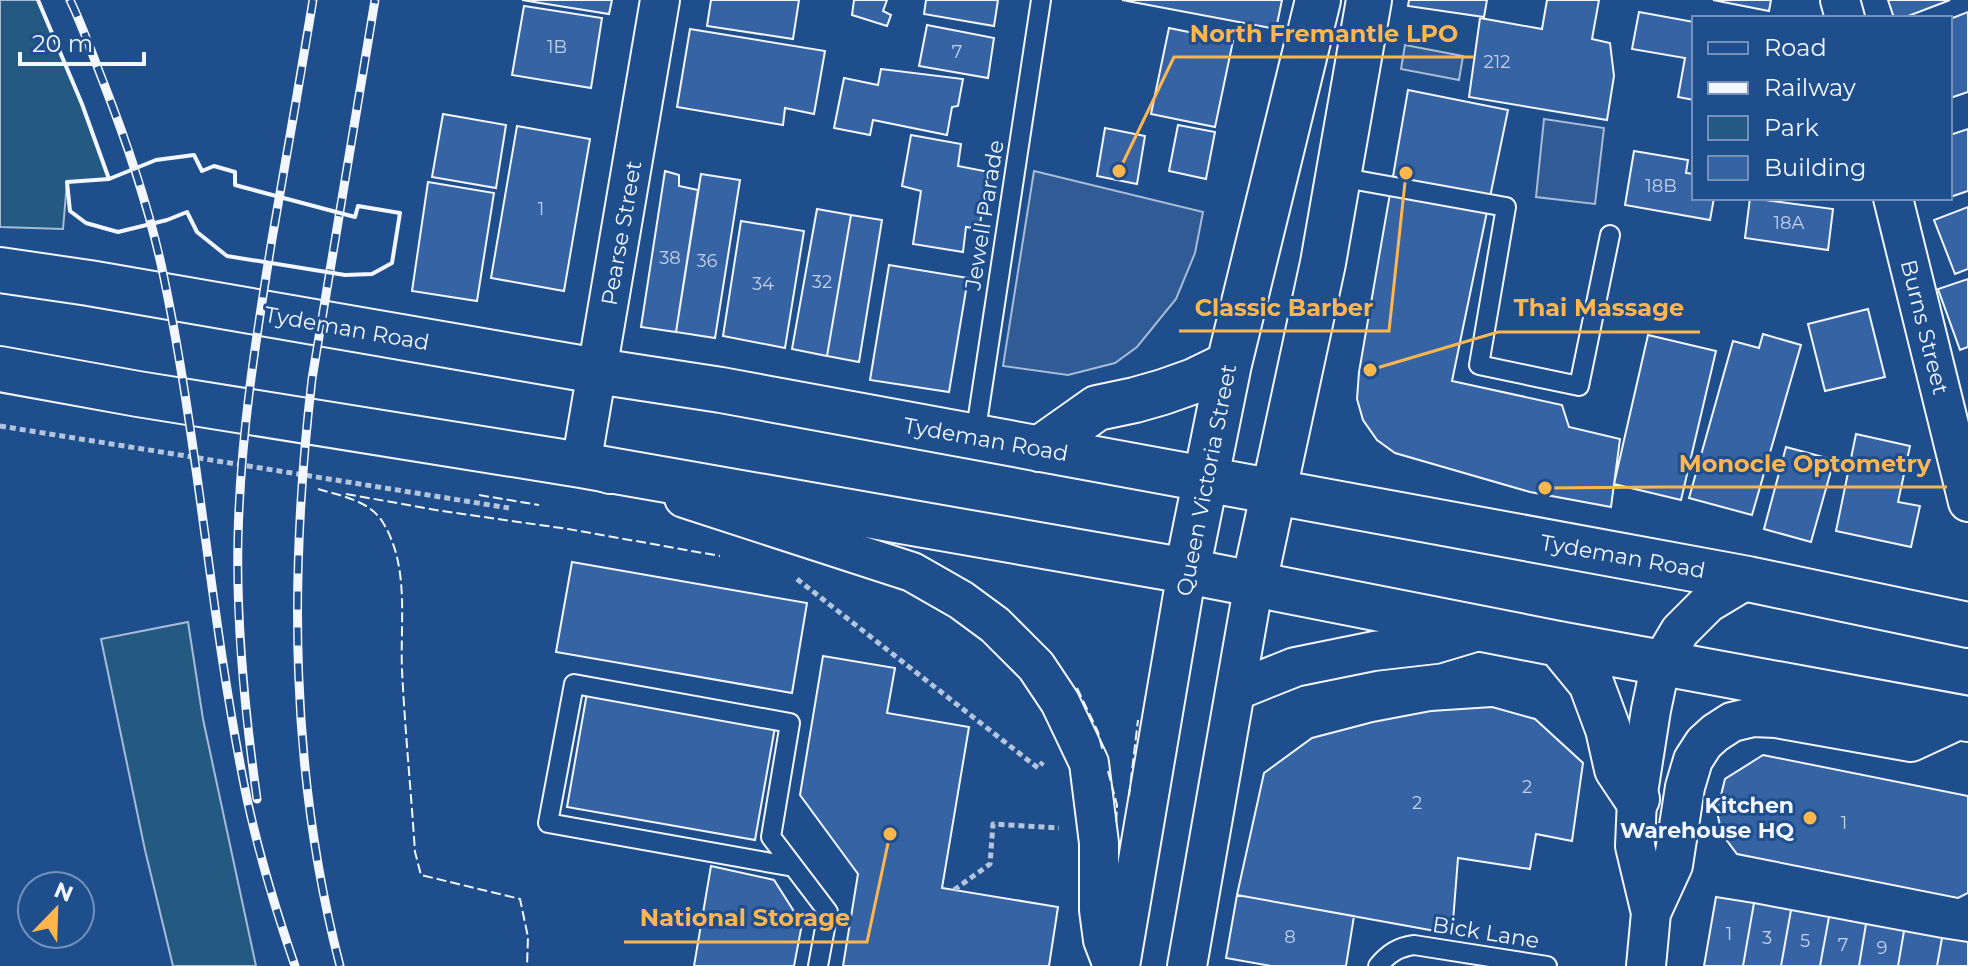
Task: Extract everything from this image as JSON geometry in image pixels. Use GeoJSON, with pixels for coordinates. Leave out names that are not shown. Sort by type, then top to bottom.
{"type":"FeatureCollection","features":[{"type":"Feature","properties":{"kind":"main road","name":"Queen Victoria Street"},"geometry":{"type":"LineString","coordinates":[[1187,571],[1229,364],[1318,0]]}},
{"type":"Feature","properties":{"kind":"main road"},"geometry":{"type":"LineString","coordinates":[[1254,583],[1320,277],[1369,0]]}},
{"type":"Feature","properties":{"kind":"main road","name":"Tydeman Road"},"geometry":{"type":"LineString","coordinates":[[0,270],[105,285],[721,390],[1748,579],[1968,625]]}},
{"type":"Feature","properties":{"kind":"main road"},"geometry":{"type":"LineString","coordinates":[[1039,449],[1097,408],[1163,392],[1229,364]]}},
{"type":"Feature","properties":{"kind":"main road"},"geometry":{"type":"LineString","coordinates":[[0,369],[581,465],[1187,571],[1559,644],[1966,718]]}},
{"type":"Feature","properties":{"kind":"main road"},"geometry":{"type":"LineString","coordinates":[[1559,644],[1591,683],[1608,729],[1617,769],[1637,799]]}},
{"type":"Feature","properties":{"kind":"street","name":"Pearse Street"},"geometry":{"type":"LineString","coordinates":[[581,465],[660,0]]}},
{"type":"Feature","properties":{"kind":"street","name":"Burns Street"},"geometry":{"type":"LineString","coordinates":[[1893,200],[1968,502]]}},
{"type":"Feature","properties":{"kind":"street"},"geometry":{"type":"LineString","coordinates":[[581,465],[912,572],[961,600],[995,625],[1036,666],[1060,702],[1089,763],[1099,843],[1099,910],[1103,940],[1113,966]]}},
{"type":"Feature","properties":{"kind":"street","name":"Queen Victoria Street"},"geometry":{"type":"LineString","coordinates":[[1120,966],[1187,571]]}},
{"type":"Feature","properties":{"kind":"street"},"geometry":{"type":"LineString","coordinates":[[1646,966],[1651,913],[1635,846],[1637,799],[1661,663],[1680,631],[1708,603],[1748,579]]}},
{"type":"Feature","properties":{"kind":"street"},"geometry":{"type":"LineString","coordinates":[[1187,966],[1254,583]]}},
{"type":"Feature","properties":{"kind":"street"},"geometry":{"type":"LineString","coordinates":[[1235,691],[1295,667],[1374,651],[1435,644],[1485,629]]}},
{"type":"Feature","properties":{"kind":"street"},"geometry":{"type":"LineString","coordinates":[[1651,913],[1673,865],[1685,787],[1693,760],[1704,743],[1732,722],[1753,717],[1776,718],[1911,742],[1966,718]]}},
{"type":"Feature","properties":{"kind":"lane","name":"Jewell Parade"},"geometry":{"type":"LineString","coordinates":[[975,437],[1041,0]]}},
{"type":"Feature","properties":{"kind":"lane"},"geometry":{"type":"LineString","coordinates":[[1339,177],[1506,207],[1479,365],[1579,386],[1610,235]]}},
{"type":"Feature","properties":{"kind":"lane"},"geometry":{"type":"LineString","coordinates":[[794,867],[548,823],[574,684],[790,723],[771,837],[794,867],[828,912],[818,966]]}},
{"type":"Feature","properties":{"kind":"lane","name":"Bick Lane"},"geometry":{"type":"LineString","coordinates":[[1378,966],[1401,947],[1414,945],[1547,966]]}},
{"type":"Feature","properties":{"kind":"path"},"geometry":{"type":"LineString","coordinates":[[0,426],[509,508]]}},
{"type":"Feature","properties":{"kind":"path"},"geometry":{"type":"LineString","coordinates":[[787,571],[1038,768],[1045,761]]}},
{"type":"Feature","properties":{"kind":"path"},"geometry":{"type":"LineString","coordinates":[[954,890],[990,864],[993,824],[1068,829]]}},
{"type":"Feature","properties":{"kind":"green space"},"geometry":{"type":"Polygon","coordinates":[[[0,0],[38,0],[82,104],[109,179],[67,182],[63,229],[0,227],[0,0]]]}},
{"type":"Feature","properties":{"kind":"green space"},"geometry":{"type":"Polygon","coordinates":[[[188,622],[203,719],[256,966],[173,966],[145,850],[101,639],[188,622]]]}},
{"type":"Feature","properties":{"kind":"shaded area"},"geometry":{"type":"Polygon","coordinates":[[[1405,45],[1463,56],[1459,80],[1401,69],[1405,45]]]}},
{"type":"Feature","properties":{"kind":"shaded area"},"geometry":{"type":"Polygon","coordinates":[[[1544,119],[1604,128],[1595,204],[1536,197],[1544,119]]]}},
{"type":"Feature","properties":{"kind":"shaded area"},"geometry":{"type":"Polygon","coordinates":[[[1034,171],[1203,212],[1195,253],[1176,299],[1137,347],[1115,363],[1068,375],[1003,366],[1034,171]]]}},
{"type":"Feature","properties":{"kind":"building"},"geometry":{"type":"Polygon","coordinates":[[[522,0],[612,0],[609,14],[522,0]]]}},
{"type":"Feature","properties":{"kind":"building"},"geometry":{"type":"Polygon","coordinates":[[[711,0],[799,0],[793,39],[707,26],[711,0]]]}},
{"type":"Feature","properties":{"kind":"building"},"geometry":{"type":"Polygon","coordinates":[[[854,0],[887,0],[883,11],[891,15],[887,26],[852,15],[854,0]]]}},
{"type":"Feature","properties":{"kind":"building"},"geometry":{"type":"Polygon","coordinates":[[[926,0],[998,0],[994,26],[924,14],[926,0]]]}},
{"type":"Feature","properties":{"kind":"building"},"geometry":{"type":"Polygon","coordinates":[[[1122,0],[1282,0],[1276,29],[1122,0]]]}},
{"type":"Feature","properties":{"kind":"building"},"geometry":{"type":"Polygon","coordinates":[[[1409,0],[1487,0],[1484,17],[1408,6],[1409,0]]]}},
{"type":"Feature","properties":{"kind":"building"},"geometry":{"type":"Polygon","coordinates":[[[1547,0],[1599,0],[1592,39],[1610,43],[1614,76],[1607,120],[1469,97],[1480,18],[1542,29],[1547,0]]]}},
{"type":"Feature","properties":{"kind":"building"},"geometry":{"type":"Polygon","coordinates":[[[1713,0],[1771,0],[1769,11],[1713,0]]]}},
{"type":"Feature","properties":{"kind":"building"},"geometry":{"type":"Polygon","coordinates":[[[1888,0],[1950,0],[1908,16],[1893,16],[1888,0]]]}},
{"type":"Feature","properties":{"kind":"building"},"geometry":{"type":"Polygon","coordinates":[[[524,6],[602,18],[591,88],[512,75],[524,6]]]}},
{"type":"Feature","properties":{"kind":"building"},"geometry":{"type":"Polygon","coordinates":[[[1639,12],[1692,22],[1692,100],[1678,97],[1685,58],[1632,49],[1639,12]]]}},
{"type":"Feature","properties":{"kind":"building"},"geometry":{"type":"Polygon","coordinates":[[[1968,12],[1968,92],[1952,97],[1952,18],[1968,12]]]}},
{"type":"Feature","properties":{"kind":"building"},"geometry":{"type":"Polygon","coordinates":[[[927,25],[994,38],[988,78],[919,66],[927,25]]]}},
{"type":"Feature","properties":{"kind":"building"},"geometry":{"type":"Polygon","coordinates":[[[1169,28],[1233,41],[1215,127],[1151,114],[1169,28]]]}},
{"type":"Feature","properties":{"kind":"building"},"geometry":{"type":"Polygon","coordinates":[[[690,29],[825,51],[814,114],[785,108],[783,125],[677,107],[690,29]]]}},
{"type":"Feature","properties":{"kind":"building"},"geometry":{"type":"Polygon","coordinates":[[[881,69],[963,79],[958,106],[952,107],[947,135],[873,120],[870,135],[834,128],[844,78],[878,85],[881,69]]]}},
{"type":"Feature","properties":{"kind":"building"},"geometry":{"type":"Polygon","coordinates":[[[1408,90],[1508,110],[1452,381],[1562,405],[1569,427],[1620,439],[1611,507],[1530,492],[1395,453],[1377,440],[1363,420],[1357,399],[1359,372],[1408,90]]]}},
{"type":"Feature","properties":{"kind":"building"},"geometry":{"type":"Polygon","coordinates":[[[443,114],[506,125],[496,188],[432,177],[443,114]]]}},
{"type":"Feature","properties":{"kind":"building"},"geometry":{"type":"Polygon","coordinates":[[[1178,125],[1215,132],[1206,179],[1169,171],[1178,125]]]}},
{"type":"Feature","properties":{"kind":"building"},"geometry":{"type":"Polygon","coordinates":[[[517,126],[590,139],[564,291],[491,278],[517,126]]]}},
{"type":"Feature","properties":{"kind":"building"},"geometry":{"type":"Polygon","coordinates":[[[1105,128],[1145,136],[1137,184],[1097,176],[1105,128]]]}},
{"type":"Feature","properties":{"kind":"building"},"geometry":{"type":"Polygon","coordinates":[[[1968,129],[1968,191],[1952,196],[1952,134],[1968,129]]]}},
{"type":"Feature","properties":{"kind":"building"},"geometry":{"type":"Polygon","coordinates":[[[911,135],[961,144],[958,166],[989,172],[979,229],[966,227],[963,252],[913,244],[921,191],[902,186],[911,135]]]}},
{"type":"Feature","properties":{"kind":"building"},"geometry":{"type":"Polygon","coordinates":[[[1634,151],[1688,160],[1686,173],[1692,174],[1692,200],[1714,200],[1710,220],[1625,205],[1634,151]]]}},
{"type":"Feature","properties":{"kind":"building"},"geometry":{"type":"Polygon","coordinates":[[[665,171],[679,175],[679,186],[698,190],[676,332],[641,327],[665,171]]]}},
{"type":"Feature","properties":{"kind":"building"},"geometry":{"type":"Polygon","coordinates":[[[701,174],[740,180],[715,338],[676,332],[701,174]]]}},
{"type":"Feature","properties":{"kind":"building"},"geometry":{"type":"Polygon","coordinates":[[[428,182],[494,193],[477,301],[412,291],[428,182]]]}},
{"type":"Feature","properties":{"kind":"building"},"geometry":{"type":"Polygon","coordinates":[[[1750,200],[1833,209],[1828,250],[1745,238],[1750,200]]]}},
{"type":"Feature","properties":{"kind":"building"},"geometry":{"type":"Polygon","coordinates":[[[1968,207],[1968,269],[1955,274],[1934,220],[1968,207]]]}},
{"type":"Feature","properties":{"kind":"building"},"geometry":{"type":"Polygon","coordinates":[[[817,209],[851,215],[827,356],[792,349],[817,209]]]}},
{"type":"Feature","properties":{"kind":"building"},"geometry":{"type":"Polygon","coordinates":[[[851,215],[882,220],[859,362],[827,356],[851,215]]]}},
{"type":"Feature","properties":{"kind":"building"},"geometry":{"type":"Polygon","coordinates":[[[741,221],[804,231],[785,348],[723,336],[741,221]]]}},
{"type":"Feature","properties":{"kind":"building"},"geometry":{"type":"Polygon","coordinates":[[[889,265],[968,278],[949,392],[870,380],[889,265]]]}},
{"type":"Feature","properties":{"kind":"building"},"geometry":{"type":"Polygon","coordinates":[[[1968,279],[1968,347],[1960,350],[1938,289],[1968,279]]]}},
{"type":"Feature","properties":{"kind":"building"},"geometry":{"type":"Polygon","coordinates":[[[1868,309],[1885,377],[1825,391],[1808,324],[1868,309]]]}},
{"type":"Feature","properties":{"kind":"building"},"geometry":{"type":"Polygon","coordinates":[[[1763,334],[1801,345],[1752,515],[1689,498],[1733,341],[1759,348],[1763,334]]]}},
{"type":"Feature","properties":{"kind":"building"},"geometry":{"type":"Polygon","coordinates":[[[1648,335],[1716,351],[1681,500],[1614,484],[1648,335]]]}},
{"type":"Feature","properties":{"kind":"building"},"geometry":{"type":"Polygon","coordinates":[[[1856,434],[1910,446],[1898,502],[1920,506],[1911,547],[1836,531],[1856,434]]]}},
{"type":"Feature","properties":{"kind":"building"},"geometry":{"type":"Polygon","coordinates":[[[1786,447],[1834,460],[1811,542],[1764,529],[1786,447]]]}},
{"type":"Feature","properties":{"kind":"building"},"geometry":{"type":"Polygon","coordinates":[[[572,562],[807,603],[792,693],[556,652],[572,562]]]}},
{"type":"Feature","properties":{"kind":"building"},"geometry":{"type":"Polygon","coordinates":[[[823,656],[895,668],[887,713],[969,727],[942,888],[1058,907],[1049,966],[843,966],[858,874],[800,795],[823,656]]]}},
{"type":"Feature","properties":{"kind":"building"},"geometry":{"type":"Polygon","coordinates":[[[587,693],[775,727],[755,840],[567,807],[587,693]]]}},
{"type":"Feature","properties":{"kind":"building"},"geometry":{"type":"Polygon","coordinates":[[[1492,707],[1535,719],[1583,763],[1572,841],[1536,834],[1530,869],[1458,858],[1452,934],[1237,895],[1264,773],[1312,738],[1431,711],[1492,707]]]}},
{"type":"Feature","properties":{"kind":"building"},"geometry":{"type":"Polygon","coordinates":[[[1763,755],[1968,796],[1968,893],[1958,898],[1737,854],[1722,834],[1717,812],[1725,779],[1763,755]]]}},
{"type":"Feature","properties":{"kind":"building"},"geometry":{"type":"Polygon","coordinates":[[[711,866],[774,880],[802,924],[794,966],[694,966],[711,866]]]}},
{"type":"Feature","properties":{"kind":"building"},"geometry":{"type":"Polygon","coordinates":[[[1237,895],[1354,916],[1346,966],[1271,966],[1226,958],[1237,895]]]}},
{"type":"Feature","properties":{"kind":"building"},"geometry":{"type":"Polygon","coordinates":[[[1716,897],[1754,903],[1743,966],[1704,966],[1716,897]]]}},
{"type":"Feature","properties":{"kind":"building"},"geometry":{"type":"Polygon","coordinates":[[[1754,903],[1791,910],[1781,966],[1743,966],[1754,903]]]}},
{"type":"Feature","properties":{"kind":"building"},"geometry":{"type":"Polygon","coordinates":[[[1791,910],[1829,917],[1820,966],[1781,966],[1791,910]]]}},
{"type":"Feature","properties":{"kind":"building"},"geometry":{"type":"Polygon","coordinates":[[[1829,917],[1866,924],[1859,966],[1820,966],[1829,917]]]}},
{"type":"Feature","properties":{"kind":"building"},"geometry":{"type":"Polygon","coordinates":[[[1866,924],[1904,931],[1898,966],[1859,966],[1866,924]]]}},
{"type":"Feature","properties":{"kind":"building"},"geometry":{"type":"Polygon","coordinates":[[[1904,931],[1942,938],[1937,966],[1898,966],[1904,931]]]}},
{"type":"Feature","properties":{"kind":"building"},"geometry":{"type":"Polygon","coordinates":[[[1942,938],[1968,942],[1968,966],[1937,966],[1942,938]]]}},
{"type":"Feature","properties":{"kind":"railway"},"geometry":{"type":"LineString","coordinates":[[70,0],[128,151],[161,264],[185,392],[221,650],[243,779],[266,873],[295,966]]}},
{"type":"Feature","properties":{"kind":"railway"},"geometry":{"type":"LineString","coordinates":[[257,799],[245,702],[238,604],[242,463],[260,313],[313,0]]}},
{"type":"Feature","properties":{"kind":"railway"},"geometry":{"type":"LineString","coordinates":[[340,966],[323,894],[303,748],[299,674],[300,526],[312,379],[375,0]]}},
{"type":"Feature","properties":{"kind":"fence"},"geometry":{"type":"LineString","coordinates":[[318,489],[369,508],[382,521],[397,556],[402,593],[402,670],[415,852],[421,875],[520,899],[528,937],[527,966]]}},
{"type":"Feature","properties":{"kind":"fence"},"geometry":{"type":"LineString","coordinates":[[346,494],[720,556]]}},
{"type":"Feature","properties":{"kind":"fence"},"geometry":{"type":"LineString","coordinates":[[479,495],[539,505]]}},
{"type":"Feature","properties":{"kind":"fence"},"geometry":{"type":"LineString","coordinates":[[1077,688],[1098,732],[1103,752]]}},
{"type":"Feature","properties":{"kind":"fence"},"geometry":{"type":"LineString","coordinates":[[1129,796],[1138,720]]}},
{"type":"Feature","properties":{"kind":"fence"},"geometry":{"type":"LineString","coordinates":[[1108,771],[1117,805],[1116,826]]}},
{"type":"Feature","properties":{"kind":"wall"},"geometry":{"type":"LineString","coordinates":[[38,0],[82,104],[109,179]]}},
{"type":"Feature","properties":{"kind":"wall"},"geometry":{"type":"LineString","coordinates":[[194,155],[202,171],[214,166],[235,172],[235,185],[355,217],[358,206],[400,213],[392,263],[372,274],[345,275],[227,256],[197,232],[187,212],[118,232],[86,223],[70,211],[67,182],[109,179],[156,160],[194,155]]}},
{"type":"Feature","properties":{"kind":"place","name":"North Fremantle LPO"},"geometry":{"type":"Point","coordinates":[1119,171]}},
{"type":"Feature","properties":{"kind":"place","name":"Classic Barber"},"geometry":{"type":"Point","coordinates":[1406,173]}},
{"type":"Feature","properties":{"kind":"place","name":"Thai Massage"},"geometry":{"type":"Point","coordinates":[1370,370]}},
{"type":"Feature","properties":{"kind":"place","name":"Monocle Optometry"},"geometry":{"type":"Point","coordinates":[1545,488]}},
{"type":"Feature","properties":{"kind":"place","name":"Kitchen Warehouse HQ"},"geometry":{"type":"Point","coordinates":[1810,818]}},
{"type":"Feature","properties":{"kind":"place","name":"National Storage"},"geometry":{"type":"Point","coordinates":[890,834]}}]}
